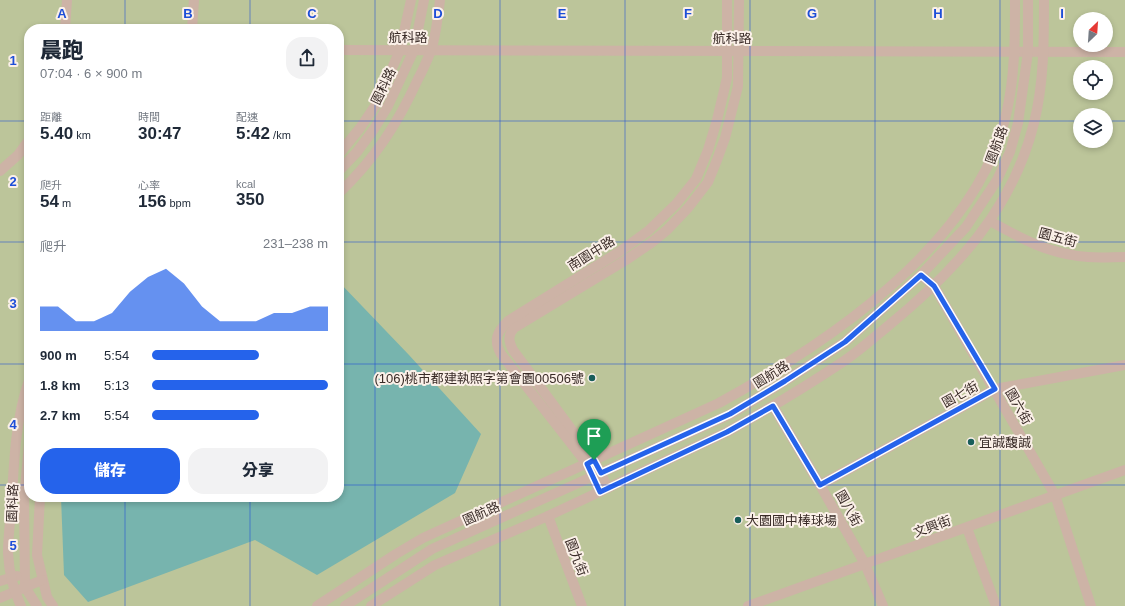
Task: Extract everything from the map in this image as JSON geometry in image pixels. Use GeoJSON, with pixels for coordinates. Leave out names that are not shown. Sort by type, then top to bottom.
{"type":"FeatureCollection","features":[{"type":"Feature","properties":{"kind":"street"},"geometry":{"type":"LineString","coordinates":[[65,24],[67,0]]}},
{"type":"Feature","properties":{"kind":"street"},"geometry":{"type":"LineString","coordinates":[[192,24],[194,0]]}},
{"type":"Feature","properties":{"kind":"street"},"geometry":{"type":"LineString","coordinates":[[344,148],[377,103],[400,50],[411,0]]}},
{"type":"Feature","properties":{"kind":"street","name":"園科路"},"geometry":{"type":"LineString","coordinates":[[344,166],[357,152],[374,129],[388,106],[414,50],[424,0]]}},
{"type":"Feature","properties":{"kind":"street"},"geometry":{"type":"LineString","coordinates":[[344,188],[353,180],[390,134],[402,115],[431,50],[438,19],[440,0]]}},
{"type":"Feature","properties":{"kind":"street","name":"南園中路"},"geometry":{"type":"LineString","coordinates":[[591,462],[501,354],[497,347],[497,337],[500,330],[508,321],[619,252],[648,230],[676,204],[696,179],[708,150],[727,78],[727,0]]}},
{"type":"Feature","properties":{"kind":"street","name":"南園中路"},"geometry":{"type":"LineString","coordinates":[[604,490],[591,462],[513,350],[509,341],[510,333],[514,328],[626,260],[651,243],[667,230],[688,208],[708,182],[725,138],[738,86],[739,0]]}},
{"type":"Feature","properties":{"kind":"street"},"geometry":{"type":"LineString","coordinates":[[317,606],[423,538],[719,403],[779,369],[846,323],[886,291],[944,232],[972,194],[994,153],[1006,116],[1010,92],[1015,52],[1015,0]]}},
{"type":"Feature","properties":{"kind":"street","name":"園航路"},"geometry":{"type":"LineString","coordinates":[[345,606],[432,549],[730,414],[785,381],[845,342],[921,275],[966,226],[997,180],[1010,152],[1018,122],[1028,52],[1028,0]]}},
{"type":"Feature","properties":{"kind":"street"},"geometry":{"type":"LineString","coordinates":[[371,606],[435,565],[604,490],[727,432],[773,406],[840,364],[897,319],[934,286],[961,258],[990,221],[1005,199],[1015,177],[1034,124],[1042,79],[1044,0]]}},
{"type":"Feature","properties":{"kind":"street","name":"航科路"},"geometry":{"type":"LineString","coordinates":[[344,50],[1125,52]]}},
{"type":"Feature","properties":{"kind":"street"},"geometry":{"type":"LineString","coordinates":[[0,171],[18,155],[24,147]]}},
{"type":"Feature","properties":{"kind":"street","name":"園五街"},"geometry":{"type":"LineString","coordinates":[[990,221],[1038,246],[1059,252],[1088,257],[1125,257]]}},
{"type":"Feature","properties":{"kind":"street","name":"園六街"},"geometry":{"type":"LineString","coordinates":[[921,275],[934,286],[1055,495],[1091,606]]}},
{"type":"Feature","properties":{"kind":"street","name":"園七街"},"geometry":{"type":"LineString","coordinates":[[820,485],[995,389],[1125,365]]}},
{"type":"Feature","properties":{"kind":"street"},"geometry":{"type":"LineString","coordinates":[[21,606],[14,592],[8,553],[14,456],[24,398]]}},
{"type":"Feature","properties":{"kind":"street","name":"園八街"},"geometry":{"type":"LineString","coordinates":[[773,406],[865,564],[884,606]]}},
{"type":"Feature","properties":{"kind":"street","name":"文興街"},"geometry":{"type":"LineString","coordinates":[[748,606],[1125,470]]}},
{"type":"Feature","properties":{"kind":"street","name":"園科路"},"geometry":{"type":"LineString","coordinates":[[24,502],[25,587]]}},
{"type":"Feature","properties":{"kind":"street"},"geometry":{"type":"LineString","coordinates":[[40,502],[37,555],[47,597],[53,606]]}},
{"type":"Feature","properties":{"kind":"street","name":"園九街"},"geometry":{"type":"LineString","coordinates":[[548,516],[582,606]]}},
{"type":"Feature","properties":{"kind":"street"},"geometry":{"type":"LineString","coordinates":[[967,528],[996,606]]}},
{"type":"Feature","properties":{"kind":"street"},"geometry":{"type":"LineString","coordinates":[[0,581],[25,574],[42,580]]}},
{"type":"Feature","properties":{"kind":"street"},"geometry":{"type":"LineString","coordinates":[[0,598],[42,580]]}},
{"type":"Feature","properties":{"kind":"street"},"geometry":{"type":"LineString","coordinates":[[25,587],[37,606]]}},
{"type":"Feature","properties":{"kind":"green space"},"geometry":{"type":"Polygon","coordinates":[[[0,0],[1125,0],[1125,606],[0,606],[0,0]]]}},
{"type":"Feature","properties":{"kind":"water"},"geometry":{"type":"Polygon","coordinates":[[[344,287],[409,355],[481,434],[455,493],[317,575],[255,540],[88,602],[64,575],[61,502],[344,502],[344,287]]]}},
{"type":"Feature","properties":{"kind":"place","name":"(106)桃市都建執照字第會園00506號"},"geometry":{"type":"Point","coordinates":[592,378]}},
{"type":"Feature","properties":{"kind":"place","name":"宜誠馥誠"},"geometry":{"type":"Point","coordinates":[971,442]}},
{"type":"Feature","properties":{"kind":"place","name":"大園國中棒球場"},"geometry":{"type":"Point","coordinates":[738,520]}},
{"type":"Feature","properties":{"kind":"route"},"geometry":{"type":"LineString","coordinates":[[921,275],[934,286],[995,389],[820,485],[773,406],[727,432],[600,492],[594,476],[587,464],[594,460],[601,473],[730,414],[785,381],[845,342],[921,275]]}}]}
